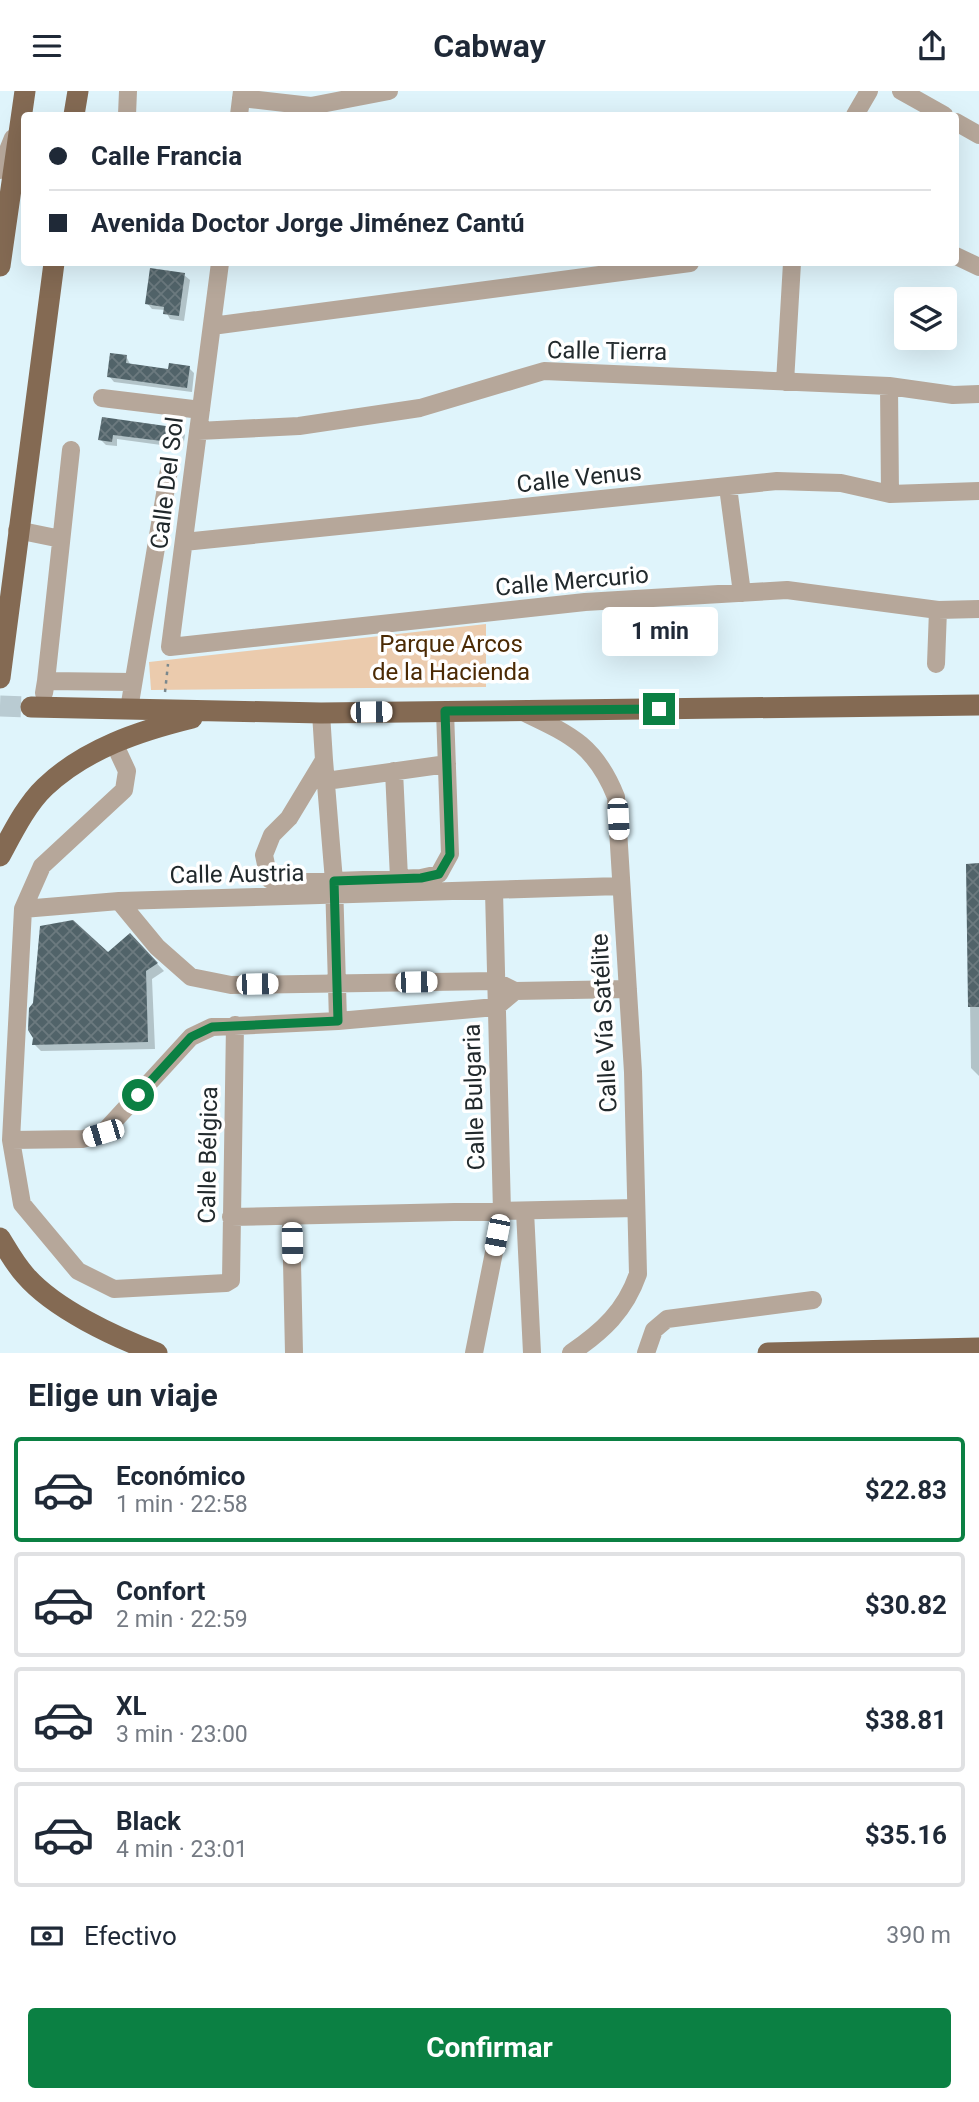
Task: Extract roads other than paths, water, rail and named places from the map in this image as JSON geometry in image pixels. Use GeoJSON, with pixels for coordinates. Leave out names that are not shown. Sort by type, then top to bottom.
{"type":"FeatureCollection","features":[{"type":"Feature","properties":{"kind":"main road"},"geometry":{"type":"LineString","coordinates":[[74,112],[78,91]]}},
{"type":"Feature","properties":{"kind":"main road"},"geometry":{"type":"LineString","coordinates":[[0,266],[21,115]]}},
{"type":"Feature","properties":{"kind":"main road"},"geometry":{"type":"LineString","coordinates":[[0,678],[9,534],[54,266]]}},
{"type":"Feature","properties":{"kind":"main road"},"geometry":{"type":"LineString","coordinates":[[36,707],[215,713],[321,713],[979,705]]}},
{"type":"Feature","properties":{"kind":"main road"},"geometry":{"type":"LineString","coordinates":[[0,856],[43,789],[84,759],[146,730],[215,713]]}},
{"type":"Feature","properties":{"kind":"main road"},"geometry":{"type":"LineString","coordinates":[[0,1238],[26,1276],[45,1292],[108,1332],[157,1353]]}},
{"type":"Feature","properties":{"kind":"main road"},"geometry":{"type":"LineString","coordinates":[[768,1353],[979,1348]]}},
{"type":"Feature","properties":{"kind":"street"},"geometry":{"type":"LineString","coordinates":[[127,112],[128,91]]}},
{"type":"Feature","properties":{"kind":"street"},"geometry":{"type":"LineString","coordinates":[[241,101],[311,106],[389,91]]}},
{"type":"Feature","properties":{"kind":"street"},"geometry":{"type":"LineString","coordinates":[[857,112],[869,91]]}},
{"type":"Feature","properties":{"kind":"street"},"geometry":{"type":"LineString","coordinates":[[901,91],[939,112]]}},
{"type":"Feature","properties":{"kind":"street"},"geometry":{"type":"LineString","coordinates":[[0,170],[23,101]]}},
{"type":"Feature","properties":{"kind":"street"},"geometry":{"type":"LineString","coordinates":[[959,124],[979,135]]}},
{"type":"Feature","properties":{"kind":"street"},"geometry":{"type":"LineString","coordinates":[[959,257],[979,267]]}},
{"type":"Feature","properties":{"kind":"street","name":"Calle Del Sol"},"geometry":{"type":"LineString","coordinates":[[170,647],[220,266]]}},
{"type":"Feature","properties":{"kind":"street"},"geometry":{"type":"LineString","coordinates":[[212,326],[565,270],[636,266]]}},
{"type":"Feature","properties":{"kind":"street"},"geometry":{"type":"LineString","coordinates":[[785,381],[792,266]]}},
{"type":"Feature","properties":{"kind":"street","name":"Calle Tierra"},"geometry":{"type":"LineString","coordinates":[[198,431],[299,426],[420,408],[544,371],[890,386],[953,395],[979,394]]}},
{"type":"Feature","properties":{"kind":"street"},"geometry":{"type":"LineString","coordinates":[[890,386],[890,494]]}},
{"type":"Feature","properties":{"kind":"street"},"geometry":{"type":"LineString","coordinates":[[102,398],[201,410]]}},
{"type":"Feature","properties":{"kind":"street"},"geometry":{"type":"LineString","coordinates":[[36,707],[46,681],[71,450]]}},
{"type":"Feature","properties":{"kind":"street"},"geometry":{"type":"LineString","coordinates":[[130,709],[169,470]]}},
{"type":"Feature","properties":{"kind":"street","name":"Calle Venus"},"geometry":{"type":"LineString","coordinates":[[184,542],[777,481],[841,483],[890,494],[979,491]]}},
{"type":"Feature","properties":{"kind":"street"},"geometry":{"type":"LineString","coordinates":[[729,487],[742,593]]}},
{"type":"Feature","properties":{"kind":"street"},"geometry":{"type":"LineString","coordinates":[[9,534],[61,539]]}},
{"type":"Feature","properties":{"kind":"street","name":"Calle Mercurio"},"geometry":{"type":"LineString","coordinates":[[170,647],[585,602],[787,590],[938,610],[979,609]]}},
{"type":"Feature","properties":{"kind":"street"},"geometry":{"type":"LineString","coordinates":[[936,664],[938,610]]}},
{"type":"Feature","properties":{"kind":"street"},"geometry":{"type":"LineString","coordinates":[[46,681],[133,682]]}},
{"type":"Feature","properties":{"kind":"street"},"geometry":{"type":"LineString","coordinates":[[324,760],[289,818],[272,835],[264,855],[269,879],[277,883],[335,889],[439,874],[450,855],[445,711]]}},
{"type":"Feature","properties":{"kind":"street","name":"Calle Vía Satélite"},"geometry":{"type":"LineString","coordinates":[[521,711],[574,737],[591,751],[606,770],[616,797],[628,989],[638,1274],[629,1299],[613,1320],[571,1353]]}},
{"type":"Feature","properties":{"kind":"street"},"geometry":{"type":"LineString","coordinates":[[321,713],[335,889],[338,1021]]}},
{"type":"Feature","properties":{"kind":"street"},"geometry":{"type":"LineString","coordinates":[[114,743],[127,771],[124,790],[42,866],[23,909],[10,1140],[83,1139],[103,1133],[191,1037],[212,1027],[338,1021],[496,1007],[515,991]]}},
{"type":"Feature","properties":{"kind":"street"},"geometry":{"type":"LineString","coordinates":[[326,781],[447,764]]}},
{"type":"Feature","properties":{"kind":"street"},"geometry":{"type":"LineString","coordinates":[[394,771],[399,879]]}},
{"type":"Feature","properties":{"kind":"street","name":"Calle Austria"},"geometry":{"type":"LineString","coordinates":[[23,909],[335,889],[494,891],[621,886]]}},
{"type":"Feature","properties":{"kind":"street","name":"Calle Bulgaria"},"geometry":{"type":"LineString","coordinates":[[474,1353],[502,1212],[494,891]]}},
{"type":"Feature","properties":{"kind":"street"},"geometry":{"type":"LineString","coordinates":[[119,901],[157,947],[191,977],[231,985],[495,981],[515,991],[628,989]]}},
{"type":"Feature","properties":{"kind":"street","name":"Calle Bélgica"},"geometry":{"type":"LineString","coordinates":[[10,1140],[22,1204],[78,1271],[114,1289],[226,1283],[231,1280],[233,1271],[231,1217],[235,1025]]}},
{"type":"Feature","properties":{"kind":"street"},"geometry":{"type":"LineString","coordinates":[[231,1217],[636,1208]]}},
{"type":"Feature","properties":{"kind":"street"},"geometry":{"type":"LineString","coordinates":[[525,1211],[532,1353]]}},
{"type":"Feature","properties":{"kind":"street"},"geometry":{"type":"LineString","coordinates":[[291,1216],[294,1353]]}},
{"type":"Feature","properties":{"kind":"street"},"geometry":{"type":"LineString","coordinates":[[646,1353],[654,1330],[667,1319],[813,1300]]}},
{"type":"Feature","properties":{"kind":"tunnel"},"geometry":{"type":"LineString","coordinates":[[0,706],[31,707]]}},
{"type":"Feature","properties":{"kind":"park label","name":"Parque Arcos de la Hacienda"},"geometry":{"type":"Point","coordinates":[451,658]}}]}
